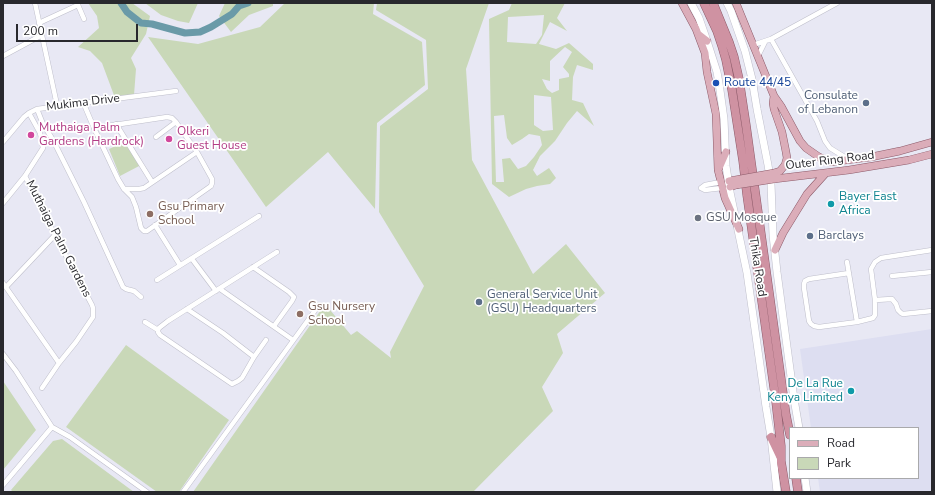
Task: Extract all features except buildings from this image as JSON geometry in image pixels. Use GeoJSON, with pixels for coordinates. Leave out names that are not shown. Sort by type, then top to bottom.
{"type":"FeatureCollection","features":[{"type":"Feature","properties":{"kind":"highway","name":"Thika Road"},"geometry":{"type":"LineString","coordinates":[[704,3],[722,46],[732,90],[776,402],[786,492]]}},
{"type":"Feature","properties":{"kind":"highway","name":"Thika Road"},"geometry":{"type":"LineString","coordinates":[[713,3],[729,42],[739,79],[789,430]]}},
{"type":"Feature","properties":{"kind":"highway"},"geometry":{"type":"LineString","coordinates":[[771,437],[782,461]]}},
{"type":"Feature","properties":{"kind":"highway"},"geometry":{"type":"LineString","coordinates":[[796,479],[798,492]]}},
{"type":"Feature","properties":{"kind":"main road"},"geometry":{"type":"LineString","coordinates":[[682,3],[698,34],[705,53],[707,72],[716,114],[718,170],[725,198],[739,229]]}},
{"type":"Feature","properties":{"kind":"main road","name":"Thika Road"},"geometry":{"type":"LineString","coordinates":[[691,3],[707,41],[719,83],[724,118],[726,166],[732,183],[747,273],[771,437],[777,492]]}},
{"type":"Feature","properties":{"kind":"main road","name":"Thika Road"},"geometry":{"type":"LineString","coordinates":[[727,3],[735,7],[752,79],[768,165],[775,250],[799,427]]}},
{"type":"Feature","properties":{"kind":"main road"},"geometry":{"type":"LineString","coordinates":[[735,7],[758,56],[774,96],[774,109],[782,132],[787,158],[784,165],[776,174]]}},
{"type":"Feature","properties":{"kind":"main road"},"geometry":{"type":"LineString","coordinates":[[698,34],[707,41]]}},
{"type":"Feature","properties":{"kind":"main road","name":"Outer Ring Road"},"geometry":{"type":"LineString","coordinates":[[774,96],[800,141],[818,158],[830,162],[900,151],[932,142]]}},
{"type":"Feature","properties":{"kind":"main road"},"geometry":{"type":"LineString","coordinates":[[718,170],[726,152]]}},
{"type":"Feature","properties":{"kind":"main road","name":"Outer Ring Road"},"geometry":{"type":"LineString","coordinates":[[732,183],[776,174],[793,176],[825,174],[909,160],[932,154]]}},
{"type":"Feature","properties":{"kind":"main road"},"geometry":{"type":"LineString","coordinates":[[775,250],[807,194],[825,174]]}},
{"type":"Feature","properties":{"kind":"main road"},"geometry":{"type":"LineString","coordinates":[[806,479],[807,492]]}},
{"type":"Feature","properties":{"kind":"street"},"geometry":{"type":"LineString","coordinates":[[35,3],[57,105]]}},
{"type":"Feature","properties":{"kind":"street"},"geometry":{"type":"LineString","coordinates":[[753,46],[771,40],[837,3]]}},
{"type":"Feature","properties":{"kind":"street"},"geometry":{"type":"LineString","coordinates":[[39,23],[78,5],[84,19]]}},
{"type":"Feature","properties":{"kind":"street"},"geometry":{"type":"LineString","coordinates":[[3,56],[42,35]]}},
{"type":"Feature","properties":{"kind":"street"},"geometry":{"type":"LineString","coordinates":[[771,40],[817,121],[825,141],[830,148],[849,160]]}},
{"type":"Feature","properties":{"kind":"street"},"geometry":{"type":"LineString","coordinates":[[758,56],[765,42]]}},
{"type":"Feature","properties":{"kind":"street","name":"Mukima Drive"},"geometry":{"type":"LineString","coordinates":[[3,142],[29,113],[37,109],[57,105],[176,91]]}},
{"type":"Feature","properties":{"kind":"street"},"geometry":{"type":"LineString","coordinates":[[83,102],[94,128],[118,179],[132,197],[142,230],[147,231],[211,186],[212,179],[197,152],[172,118],[167,117],[94,128]]}},
{"type":"Feature","properties":{"kind":"street"},"geometry":{"type":"LineString","coordinates":[[37,109],[43,124],[53,140],[81,196],[123,287],[134,291],[140,297]]}},
{"type":"Feature","properties":{"kind":"street","name":"Muthaiga Palm Gardens"},"geometry":{"type":"LineString","coordinates":[[3,203],[25,176],[43,148],[40,133],[29,113]]}},
{"type":"Feature","properties":{"kind":"street"},"geometry":{"type":"LineString","coordinates":[[156,137],[176,122]]}},
{"type":"Feature","properties":{"kind":"street"},"geometry":{"type":"LineString","coordinates":[[116,124],[152,182]]}},
{"type":"Feature","properties":{"kind":"street"},"geometry":{"type":"LineString","coordinates":[[124,188],[131,190],[144,188],[197,152]]}},
{"type":"Feature","properties":{"kind":"street","name":"Muthaiga Palm Gardens"},"geometry":{"type":"LineString","coordinates":[[25,176],[94,308],[93,317],[42,388]]}},
{"type":"Feature","properties":{"kind":"street"},"geometry":{"type":"LineString","coordinates":[[157,280],[259,216]]}},
{"type":"Feature","properties":{"kind":"street"},"geometry":{"type":"LineString","coordinates":[[156,225],[180,265]]}},
{"type":"Feature","properties":{"kind":"street"},"geometry":{"type":"LineString","coordinates":[[55,235],[4,285],[59,363]]}},
{"type":"Feature","properties":{"kind":"street"},"geometry":{"type":"LineString","coordinates":[[849,273],[806,280],[804,288],[809,321],[814,326],[856,322],[874,317],[875,300],[871,269],[873,264],[881,258],[932,250]]}},
{"type":"Feature","properties":{"kind":"street"},"geometry":{"type":"LineString","coordinates":[[158,330],[161,326],[277,252]]}},
{"type":"Feature","properties":{"kind":"street"},"geometry":{"type":"LineString","coordinates":[[192,259],[218,290],[293,340]]}},
{"type":"Feature","properties":{"kind":"street"},"geometry":{"type":"LineString","coordinates":[[847,262],[856,322]]}},
{"type":"Feature","properties":{"kind":"street"},"geometry":{"type":"LineString","coordinates":[[253,267],[294,297],[274,326]]}},
{"type":"Feature","properties":{"kind":"street"},"geometry":{"type":"LineString","coordinates":[[892,276],[932,272]]}},
{"type":"Feature","properties":{"kind":"street"},"geometry":{"type":"LineString","coordinates":[[875,300],[892,299],[898,310],[903,314],[932,311]]}},
{"type":"Feature","properties":{"kind":"street"},"geometry":{"type":"LineString","coordinates":[[183,492],[319,305]]}},
{"type":"Feature","properties":{"kind":"street"},"geometry":{"type":"LineString","coordinates":[[187,309],[227,336],[254,357]]}},
{"type":"Feature","properties":{"kind":"street"},"geometry":{"type":"LineString","coordinates":[[145,322],[158,330],[160,335],[232,384],[242,378],[266,340]]}},
{"type":"Feature","properties":{"kind":"street"},"geometry":{"type":"LineString","coordinates":[[3,354],[16,371],[52,427],[70,437],[147,492]]}},
{"type":"Feature","properties":{"kind":"street"},"geometry":{"type":"LineString","coordinates":[[3,485],[52,427]]}},
{"type":"Feature","properties":{"kind":"shaded area"},"geometry":{"type":"Polygon","coordinates":[[[932,329],[932,492],[820,492],[818,479],[919,479],[919,427],[811,427],[800,349],[932,329]]]}},
{"type":"Feature","properties":{"kind":"green space"},"geometry":{"type":"Polygon","coordinates":[[[88,3],[132,3],[150,16],[146,34],[131,58],[136,69],[134,95],[115,98],[102,63],[90,51],[78,47],[99,28],[97,16],[88,3]]]}},
{"type":"Feature","properties":{"kind":"green space"},"geometry":{"type":"Polygon","coordinates":[[[145,3],[198,3],[189,23],[161,15],[145,3]]]}},
{"type":"Feature","properties":{"kind":"green space"},"geometry":{"type":"Polygon","coordinates":[[[225,3],[273,3],[273,6],[249,15],[231,32],[219,16],[225,3]]]}},
{"type":"Feature","properties":{"kind":"green space"},"geometry":{"type":"Polygon","coordinates":[[[285,3],[374,3],[373,14],[422,42],[425,85],[377,123],[375,209],[328,152],[266,207],[148,37],[198,44],[260,27],[285,3]]]}},
{"type":"Feature","properties":{"kind":"green space"},"geometry":{"type":"Polygon","coordinates":[[[377,3],[489,3],[466,69],[472,160],[533,274],[566,244],[605,293],[557,334],[563,353],[542,387],[553,411],[473,492],[193,492],[325,304],[351,335],[357,331],[391,358],[390,352],[424,286],[379,212],[380,126],[428,89],[426,40],[376,10],[377,3]]]}},
{"type":"Feature","properties":{"kind":"green space"},"geometry":{"type":"Polygon","coordinates":[[[512,3],[565,3],[557,18],[567,31],[550,22],[539,44],[556,49],[569,43],[593,64],[593,70],[577,65],[573,77],[572,100],[583,103],[594,126],[577,111],[555,141],[540,156],[533,170],[537,176],[549,168],[556,178],[550,184],[526,189],[509,197],[492,184],[489,19],[509,10],[512,3]],[[544,15],[508,17],[507,42],[536,44],[542,35],[544,15]],[[565,47],[550,61],[550,81],[542,79],[547,89],[552,93],[559,90],[559,79],[569,77],[569,74],[563,67],[572,52],[565,47]],[[534,95],[534,125],[543,131],[553,130],[551,97],[534,95]],[[504,115],[494,116],[496,182],[504,182],[502,159],[510,158],[518,169],[526,166],[542,145],[540,136],[529,134],[512,145],[507,138],[504,115]]]}},
{"type":"Feature","properties":{"kind":"green space"},"geometry":{"type":"Polygon","coordinates":[[[127,141],[141,165],[120,176],[109,149],[127,141]]]}},
{"type":"Feature","properties":{"kind":"green space"},"geometry":{"type":"Polygon","coordinates":[[[126,345],[229,420],[179,492],[157,492],[66,427],[126,345]]]}},
{"type":"Feature","properties":{"kind":"green space"},"geometry":{"type":"Polygon","coordinates":[[[3,381],[36,430],[3,470],[3,381]]]}},
{"type":"Feature","properties":{"kind":"green space"},"geometry":{"type":"Polygon","coordinates":[[[62,439],[134,492],[13,492],[11,490],[53,441],[62,439]]]}},
{"type":"Feature","properties":{"kind":"waterway"},"geometry":{"type":"LineString","coordinates":[[121,3],[127,12],[141,23],[152,24],[185,33],[200,32],[211,27],[232,14],[239,6],[248,3]]}},
{"type":"Feature","properties":{"kind":"place","name":"Route 44/45"},"geometry":{"type":"Point","coordinates":[716,83]}},
{"type":"Feature","properties":{"kind":"place","name":"Consulate of Lebanon"},"geometry":{"type":"Point","coordinates":[866,103]}},
{"type":"Feature","properties":{"kind":"place","name":"Muthaiga Palm Gardens (Hardrock)"},"geometry":{"type":"Point","coordinates":[31,135]}},
{"type":"Feature","properties":{"kind":"place","name":"Olkeri Guest House"},"geometry":{"type":"Point","coordinates":[169,139]}},
{"type":"Feature","properties":{"kind":"place","name":"Bayer East Africa"},"geometry":{"type":"Point","coordinates":[831,204]}},
{"type":"Feature","properties":{"kind":"place","name":"Gsu Primary School"},"geometry":{"type":"Point","coordinates":[150,214]}},
{"type":"Feature","properties":{"kind":"place","name":"GSU Mosque"},"geometry":{"type":"Point","coordinates":[698,218]}},
{"type":"Feature","properties":{"kind":"place","name":"Barclays"},"geometry":{"type":"Point","coordinates":[810,236]}},
{"type":"Feature","properties":{"kind":"place","name":"General Service Unit (GSU) Headquarters"},"geometry":{"type":"Point","coordinates":[479,302]}},
{"type":"Feature","properties":{"kind":"place","name":"Gsu Nursery School"},"geometry":{"type":"Point","coordinates":[300,314]}},
{"type":"Feature","properties":{"kind":"place","name":"De La Rue Kenya Limited"},"geometry":{"type":"Point","coordinates":[851,391]}}]}
